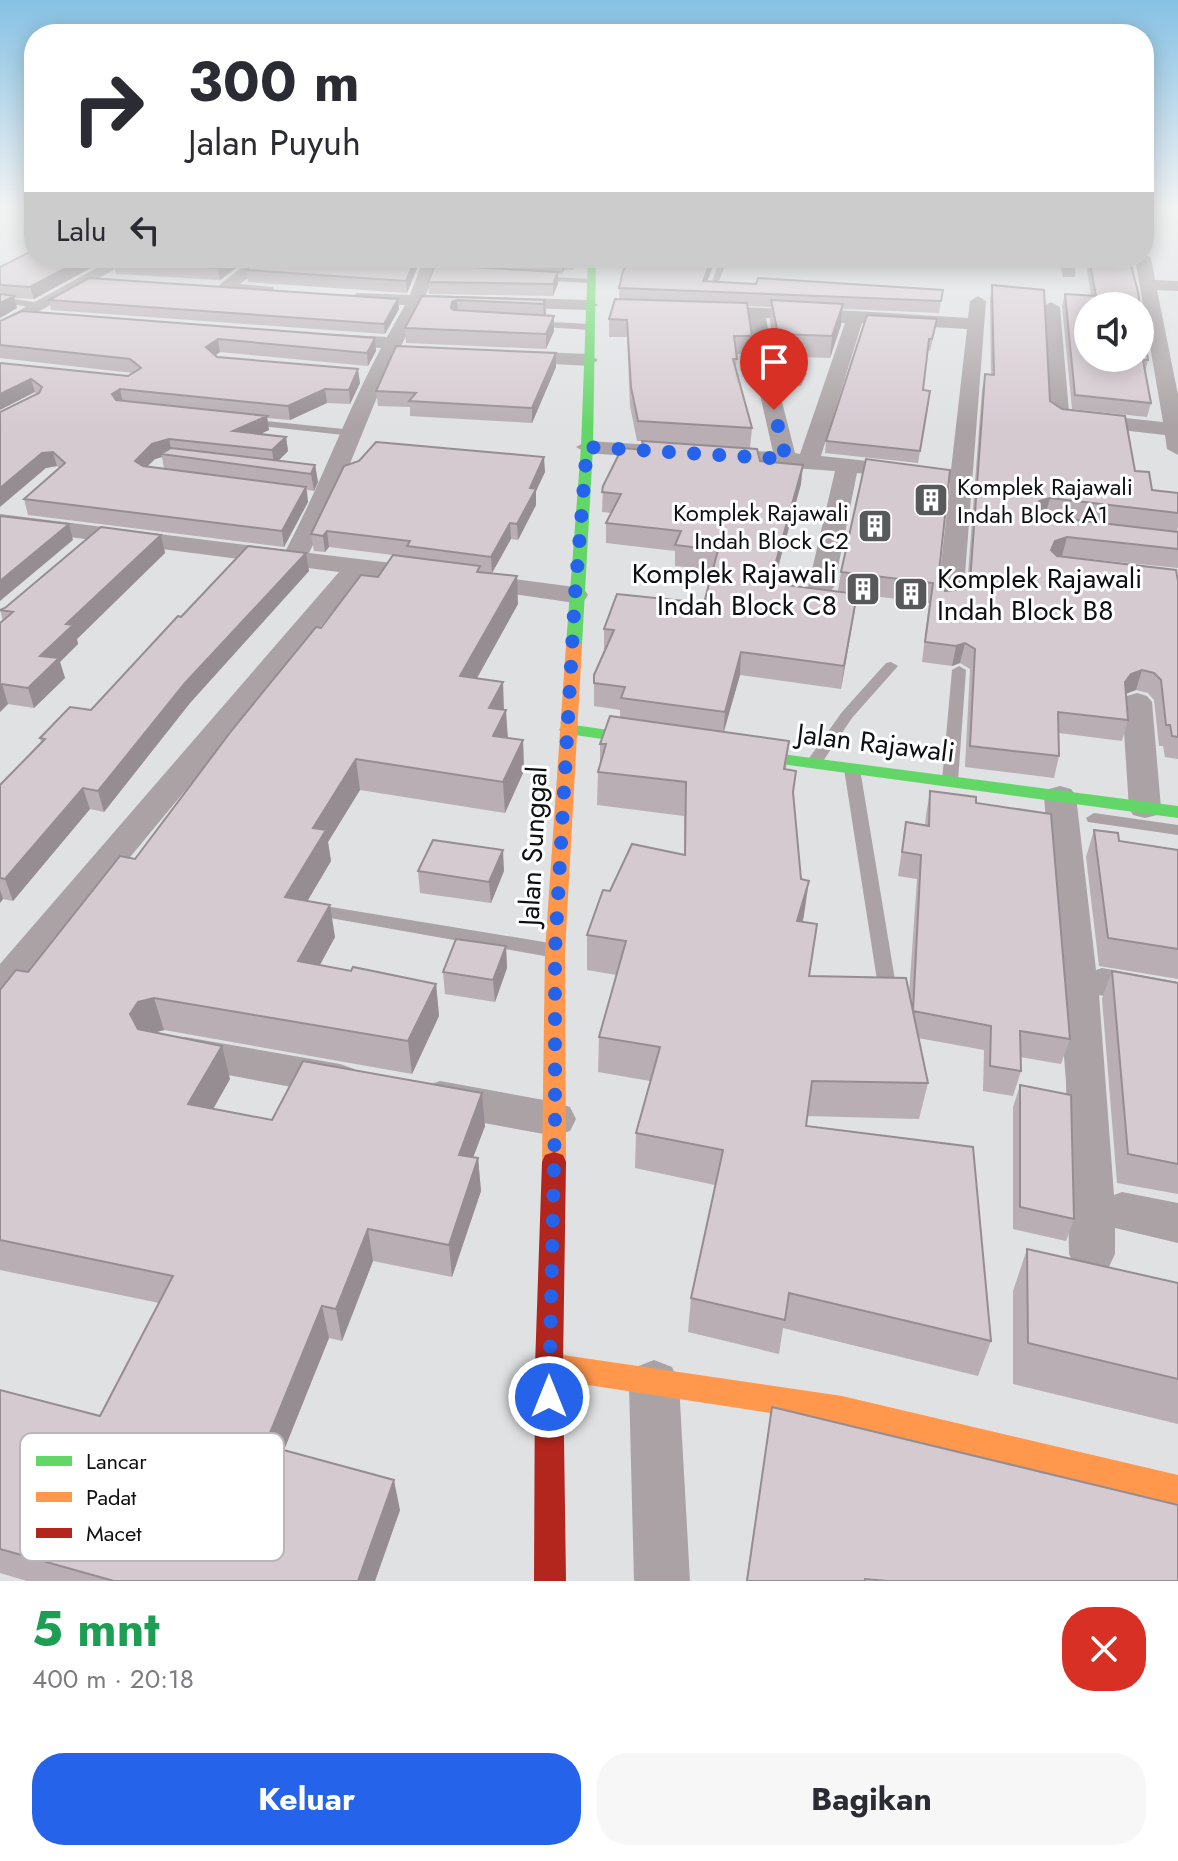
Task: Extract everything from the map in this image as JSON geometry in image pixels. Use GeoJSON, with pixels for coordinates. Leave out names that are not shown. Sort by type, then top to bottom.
{"type":"FeatureCollection","features":[{"type":"Feature","properties":{"kind":"main road","name":"Jalan Sunggal"},"geometry":{"type":"LineString","coordinates":[[550,1581],[549,1366],[555,1119],[555,951],[575,595],[587,447],[590,281]]}},
{"type":"Feature","properties":{"kind":"main road","name":"Jalan Rajawali"},"geometry":{"type":"LineString","coordinates":[[567,729],[1178,812]]}},
{"type":"Feature","properties":{"kind":"main road"},"geometry":{"type":"LineString","coordinates":[[549,1366],[842,1410],[1178,1490]]}},
{"type":"Feature","properties":{"kind":"street"},"geometry":{"type":"LineString","coordinates":[[0,328],[22,316],[46,312],[87,280],[118,282]]}},
{"type":"Feature","properties":{"kind":"street"},"geometry":{"type":"LineString","coordinates":[[230,280],[217,288],[288,293]]}},
{"type":"Feature","properties":{"kind":"street"},"geometry":{"type":"LineString","coordinates":[[295,557],[327,477],[353,433],[368,374],[395,348],[424,280]]}},
{"type":"Feature","properties":{"kind":"street"},"geometry":{"type":"LineString","coordinates":[[1051,307],[1059,417],[1176,439],[1171,371],[1146,280]]}},
{"type":"Feature","properties":{"kind":"street"},"geometry":{"type":"LineString","coordinates":[[1146,284],[1178,286]]}},
{"type":"Feature","properties":{"kind":"street"},"geometry":{"type":"LineString","coordinates":[[336,296],[589,313],[615,309]]}},
{"type":"Feature","properties":{"kind":"street"},"geometry":{"type":"LineString","coordinates":[[950,601],[978,301]]}},
{"type":"Feature","properties":{"kind":"street"},"geometry":{"type":"LineString","coordinates":[[685,310],[976,324]]}},
{"type":"Feature","properties":{"kind":"street"},"geometry":{"type":"LineString","coordinates":[[756,312],[768,386],[786,459]]}},
{"type":"Feature","properties":{"kind":"street"},"geometry":{"type":"LineString","coordinates":[[809,461],[856,316]]}},
{"type":"Feature","properties":{"kind":"street"},"geometry":{"type":"LineString","coordinates":[[315,337],[395,348]]}},
{"type":"Feature","properties":{"kind":"street"},"geometry":{"type":"LineString","coordinates":[[497,356],[589,360]]}},
{"type":"Feature","properties":{"kind":"street"},"geometry":{"type":"LineString","coordinates":[[587,447],[786,459],[962,478]]}},
{"type":"Feature","properties":{"kind":"street"},"geometry":{"type":"LineString","coordinates":[[821,587],[847,466]]}},
{"type":"Feature","properties":{"kind":"street"},"geometry":{"type":"LineString","coordinates":[[1,521],[23,503]]}},
{"type":"Feature","properties":{"kind":"street"},"geometry":{"type":"LineString","coordinates":[[1,521],[575,595]]}},
{"type":"Feature","properties":{"kind":"street"},"geometry":{"type":"LineString","coordinates":[[78,553],[100,534]]}},
{"type":"Feature","properties":{"kind":"street"},"geometry":{"type":"LineString","coordinates":[[0,989],[357,566]]}},
{"type":"Feature","properties":{"kind":"street"},"geometry":{"type":"LineString","coordinates":[[1137,702],[1145,808]]}},
{"type":"Feature","properties":{"kind":"street"},"geometry":{"type":"LineString","coordinates":[[1060,796],[1078,981],[1092,1207],[1092,1254]]}},
{"type":"Feature","properties":{"kind":"street"},"geometry":{"type":"LineString","coordinates":[[1102,982],[1178,996]]}},
{"type":"Feature","properties":{"kind":"street"},"geometry":{"type":"LineString","coordinates":[[163,1048],[555,1119]]}},
{"type":"Feature","properties":{"kind":"street"},"geometry":{"type":"LineString","coordinates":[[1122,1211],[1178,1223]]}},
{"type":"Feature","properties":{"kind":"street"},"geometry":{"type":"LineString","coordinates":[[654,1384],[662,1581]]}},
{"type":"Feature","properties":{"kind":"lane"},"geometry":{"type":"LineString","coordinates":[[566,280],[590,281]]}},
{"type":"Feature","properties":{"kind":"lane"},"geometry":{"type":"LineString","coordinates":[[713,286],[715,280]]}},
{"type":"Feature","properties":{"kind":"lane"},"geometry":{"type":"LineString","coordinates":[[2,300],[46,312]]}},
{"type":"Feature","properties":{"kind":"lane"},"geometry":{"type":"LineString","coordinates":[[517,323],[589,313]]}},
{"type":"Feature","properties":{"kind":"lane"},"geometry":{"type":"LineString","coordinates":[[768,386],[798,384],[802,373]]}},
{"type":"Feature","properties":{"kind":"lane"},"geometry":{"type":"LineString","coordinates":[[230,420],[353,433]]}},
{"type":"Feature","properties":{"kind":"lane"},"geometry":{"type":"LineString","coordinates":[[813,764],[847,715],[891,666]]}},
{"type":"Feature","properties":{"kind":"lane"},"geometry":{"type":"LineString","coordinates":[[950,781],[959,670]]}},
{"type":"Feature","properties":{"kind":"lane"},"geometry":{"type":"LineString","coordinates":[[852,769],[886,980]]}},
{"type":"Feature","properties":{"kind":"lane"},"geometry":{"type":"LineString","coordinates":[[1094,818],[1178,830]]}},
{"type":"Feature","properties":{"kind":"lane"},"geometry":{"type":"LineString","coordinates":[[325,912],[555,951]]}},
{"type":"Feature","properties":{"kind":"building"},"geometry":{"type":"Polygon","coordinates":[[[0,280],[44,280],[30,287],[0,285],[0,280]]]}},
{"type":"Feature","properties":{"kind":"building"},"geometry":{"type":"Polygon","coordinates":[[[86,280],[398,299],[384,324],[49,300],[86,280]]]}},
{"type":"Feature","properties":{"kind":"building"},"geometry":{"type":"Polygon","coordinates":[[[429,280],[555,280],[553,284],[428,282],[429,280]]]}},
{"type":"Feature","properties":{"kind":"building"},"geometry":{"type":"Polygon","coordinates":[[[621,280],[703,280],[756,284],[757,280],[785,280],[943,290],[941,301],[619,288],[621,280]]]}},
{"type":"Feature","properties":{"kind":"building"},"geometry":{"type":"Polygon","coordinates":[[[1093,280],[1135,280],[1138,292],[1095,292],[1093,280]]]}},
{"type":"Feature","properties":{"kind":"building"},"geometry":{"type":"Polygon","coordinates":[[[992,285],[1044,290],[1050,401],[1062,409],[1125,416],[1135,471],[1149,472],[1152,490],[1178,493],[1178,513],[1050,498],[1039,501],[1035,510],[1041,516],[1178,532],[1178,549],[1067,537],[1055,541],[1051,550],[1057,556],[1176,570],[1178,737],[1172,736],[1170,725],[1166,725],[1161,680],[1154,673],[1142,670],[1131,674],[1125,682],[1128,720],[1058,712],[1059,756],[970,746],[975,649],[965,643],[956,646],[925,642],[933,583],[841,572],[866,459],[950,470],[938,581],[945,591],[965,589],[970,582],[985,374],[994,375],[992,285]]]}},
{"type":"Feature","properties":{"kind":"building"},"geometry":{"type":"Polygon","coordinates":[[[0,294],[14,296],[0,303],[0,294]]]}},
{"type":"Feature","properties":{"kind":"building"},"geometry":{"type":"Polygon","coordinates":[[[1065,294],[1074,295],[1074,372],[1145,372],[1151,403],[1075,395],[1065,294]]]}},
{"type":"Feature","properties":{"kind":"building"},"geometry":{"type":"Polygon","coordinates":[[[422,296],[545,300],[543,304],[457,300],[452,302],[451,308],[554,316],[546,334],[405,328],[422,296]]]}},
{"type":"Feature","properties":{"kind":"building"},"geometry":{"type":"Polygon","coordinates":[[[615,299],[747,303],[752,336],[734,336],[737,359],[733,359],[752,428],[638,421],[631,387],[627,320],[609,319],[615,299]]]}},
{"type":"Feature","properties":{"kind":"building"},"geometry":{"type":"Polygon","coordinates":[[[771,300],[843,304],[832,336],[778,334],[771,300]]]}},
{"type":"Feature","properties":{"kind":"building"},"geometry":{"type":"Polygon","coordinates":[[[22,311],[375,338],[367,353],[218,339],[206,347],[217,357],[358,369],[349,390],[325,389],[288,406],[120,389],[112,394],[116,400],[267,416],[233,431],[286,437],[272,450],[169,439],[152,444],[135,461],[143,466],[306,487],[282,531],[24,499],[65,463],[53,452],[42,453],[0,488],[0,412],[39,393],[42,387],[31,379],[0,394],[0,363],[128,376],[141,368],[130,359],[0,345],[0,321],[22,311]]]}},
{"type":"Feature","properties":{"kind":"building"},"geometry":{"type":"Polygon","coordinates":[[[867,315],[937,319],[932,339],[929,339],[923,390],[930,391],[920,451],[826,441],[867,315]]]}},
{"type":"Feature","properties":{"kind":"building"},"geometry":{"type":"Polygon","coordinates":[[[396,346],[556,353],[532,408],[409,401],[416,393],[376,391],[396,346]]]}},
{"type":"Feature","properties":{"kind":"building"},"geometry":{"type":"Polygon","coordinates":[[[642,441],[757,449],[760,461],[803,465],[770,583],[857,594],[844,666],[741,652],[725,712],[621,698],[625,687],[594,683],[594,675],[614,630],[604,629],[617,594],[704,603],[718,550],[675,545],[681,531],[606,523],[621,494],[602,492],[603,486],[622,448],[644,450],[642,441]]]}},
{"type":"Feature","properties":{"kind":"building"},"geometry":{"type":"Polygon","coordinates":[[[376,442],[544,457],[530,488],[536,489],[517,524],[510,523],[491,557],[407,546],[410,541],[327,531],[323,536],[311,534],[344,466],[359,461],[376,442]]]}},
{"type":"Feature","properties":{"kind":"building"},"geometry":{"type":"Polygon","coordinates":[[[171,448],[315,465],[311,474],[161,454],[171,448]]]}},
{"type":"Feature","properties":{"kind":"building"},"geometry":{"type":"Polygon","coordinates":[[[0,516],[69,524],[0,581],[0,516]]]}},
{"type":"Feature","properties":{"kind":"building"},"geometry":{"type":"Polygon","coordinates":[[[101,527],[161,535],[66,624],[73,625],[40,656],[59,658],[28,688],[0,686],[0,623],[13,612],[0,610],[101,527]]]}},
{"type":"Feature","properties":{"kind":"building"},"geometry":{"type":"Polygon","coordinates":[[[248,546],[306,553],[185,683],[98,791],[83,788],[5,879],[0,878],[0,785],[45,739],[40,738],[70,707],[91,710],[248,546]]]}},
{"type":"Feature","properties":{"kind":"building"},"geometry":{"type":"Polygon","coordinates":[[[393,555],[480,566],[477,572],[517,576],[460,676],[503,682],[489,708],[506,710],[493,736],[523,740],[503,782],[356,759],[313,828],[326,830],[285,897],[330,905],[298,961],[351,971],[353,967],[436,984],[408,1041],[154,998],[138,1002],[130,1014],[138,1029],[222,1046],[188,1104],[272,1120],[303,1061],[482,1093],[459,1155],[478,1158],[449,1245],[368,1229],[336,1309],[322,1306],[270,1433],[20,1433],[20,1555],[0,1549],[0,1390],[100,1416],[173,1276],[0,1240],[0,990],[16,970],[28,972],[120,856],[135,859],[232,730],[316,627],[321,628],[361,575],[378,577],[393,555]]]}},
{"type":"Feature","properties":{"kind":"building"},"geometry":{"type":"Polygon","coordinates":[[[610,716],[789,741],[784,769],[796,771],[793,792],[801,879],[809,881],[797,921],[817,924],[809,976],[906,978],[928,1083],[812,1081],[806,1126],[973,1147],[991,1341],[789,1293],[785,1320],[691,1298],[723,1150],[636,1133],[660,1047],[599,1037],[626,941],[587,935],[603,890],[610,891],[632,844],[685,855],[686,782],[598,772],[606,744],[600,744],[610,716]]]}},
{"type":"Feature","properties":{"kind":"building"},"geometry":{"type":"Polygon","coordinates":[[[930,791],[976,797],[976,803],[1051,814],[1070,1039],[1020,1031],[1021,1071],[990,1066],[991,1026],[913,1011],[921,855],[902,852],[906,822],[929,826],[930,791]]]}},
{"type":"Feature","properties":{"kind":"building"},"geometry":{"type":"Polygon","coordinates":[[[1094,830],[1118,833],[1119,841],[1178,850],[1178,949],[1108,938],[1094,830]]]}},
{"type":"Feature","properties":{"kind":"building"},"geometry":{"type":"Polygon","coordinates":[[[433,840],[503,850],[489,882],[418,871],[433,840]]]}},
{"type":"Feature","properties":{"kind":"building"},"geometry":{"type":"Polygon","coordinates":[[[456,939],[506,946],[493,980],[443,972],[456,939]]]}},
{"type":"Feature","properties":{"kind":"building"},"geometry":{"type":"Polygon","coordinates":[[[1112,971],[1178,983],[1178,1164],[1128,1154],[1112,971]]]}},
{"type":"Feature","properties":{"kind":"building"},"geometry":{"type":"Polygon","coordinates":[[[1020,1085],[1071,1095],[1074,1219],[1020,1207],[1020,1085]]]}},
{"type":"Feature","properties":{"kind":"building"},"geometry":{"type":"Polygon","coordinates":[[[1027,1249],[1178,1283],[1178,1379],[1028,1343],[1027,1249]]]}},
{"type":"Feature","properties":{"kind":"building"},"geometry":{"type":"Polygon","coordinates":[[[772,1407],[1178,1505],[1178,1581],[747,1581],[772,1407]]]}},
{"type":"Feature","properties":{"kind":"building"},"geometry":{"type":"Polygon","coordinates":[[[284,1450],[394,1480],[358,1581],[114,1581],[43,1561],[284,1561],[284,1450]]]}},
{"type":"Feature","properties":{"kind":"traffic: fast"},"geometry":{"type":"LineString","coordinates":[[574,645],[587,447],[591,280]]}},
{"type":"Feature","properties":{"kind":"traffic: fast"},"geometry":{"type":"LineString","coordinates":[[567,729],[664,743]]}},
{"type":"Feature","properties":{"kind":"traffic: fast"},"geometry":{"type":"LineString","coordinates":[[728,752],[1178,812]]}},
{"type":"Feature","properties":{"kind":"traffic: slow"},"geometry":{"type":"LineString","coordinates":[[554,1162],[555,951],[574,645]]}},
{"type":"Feature","properties":{"kind":"traffic: slow"},"geometry":{"type":"LineString","coordinates":[[549,1366],[842,1410],[1178,1490]]}},
{"type":"Feature","properties":{"kind":"traffic: jam"},"geometry":{"type":"LineString","coordinates":[[550,1581],[549,1366],[554,1162]]}},
{"type":"Feature","properties":{"kind":"place","name":"Komplek Rajawali Indah Block A1"},"geometry":{"type":"Point","coordinates":[931,500]}},
{"type":"Feature","properties":{"kind":"place","name":"Komplek Rajawali Indah Block C2"},"geometry":{"type":"Point","coordinates":[875,526]}},
{"type":"Feature","properties":{"kind":"place","name":"Komplek Rajawali Indah Block C8"},"geometry":{"type":"Point","coordinates":[863,589]}},
{"type":"Feature","properties":{"kind":"place","name":"Komplek Rajawali Indah Block B8"},"geometry":{"type":"Point","coordinates":[911,594]}},
{"type":"Feature","properties":{"kind":"route"},"geometry":{"type":"LineString","coordinates":[[549,1397],[555,951],[575,595],[587,447],[786,459],[774,410]]}}]}
